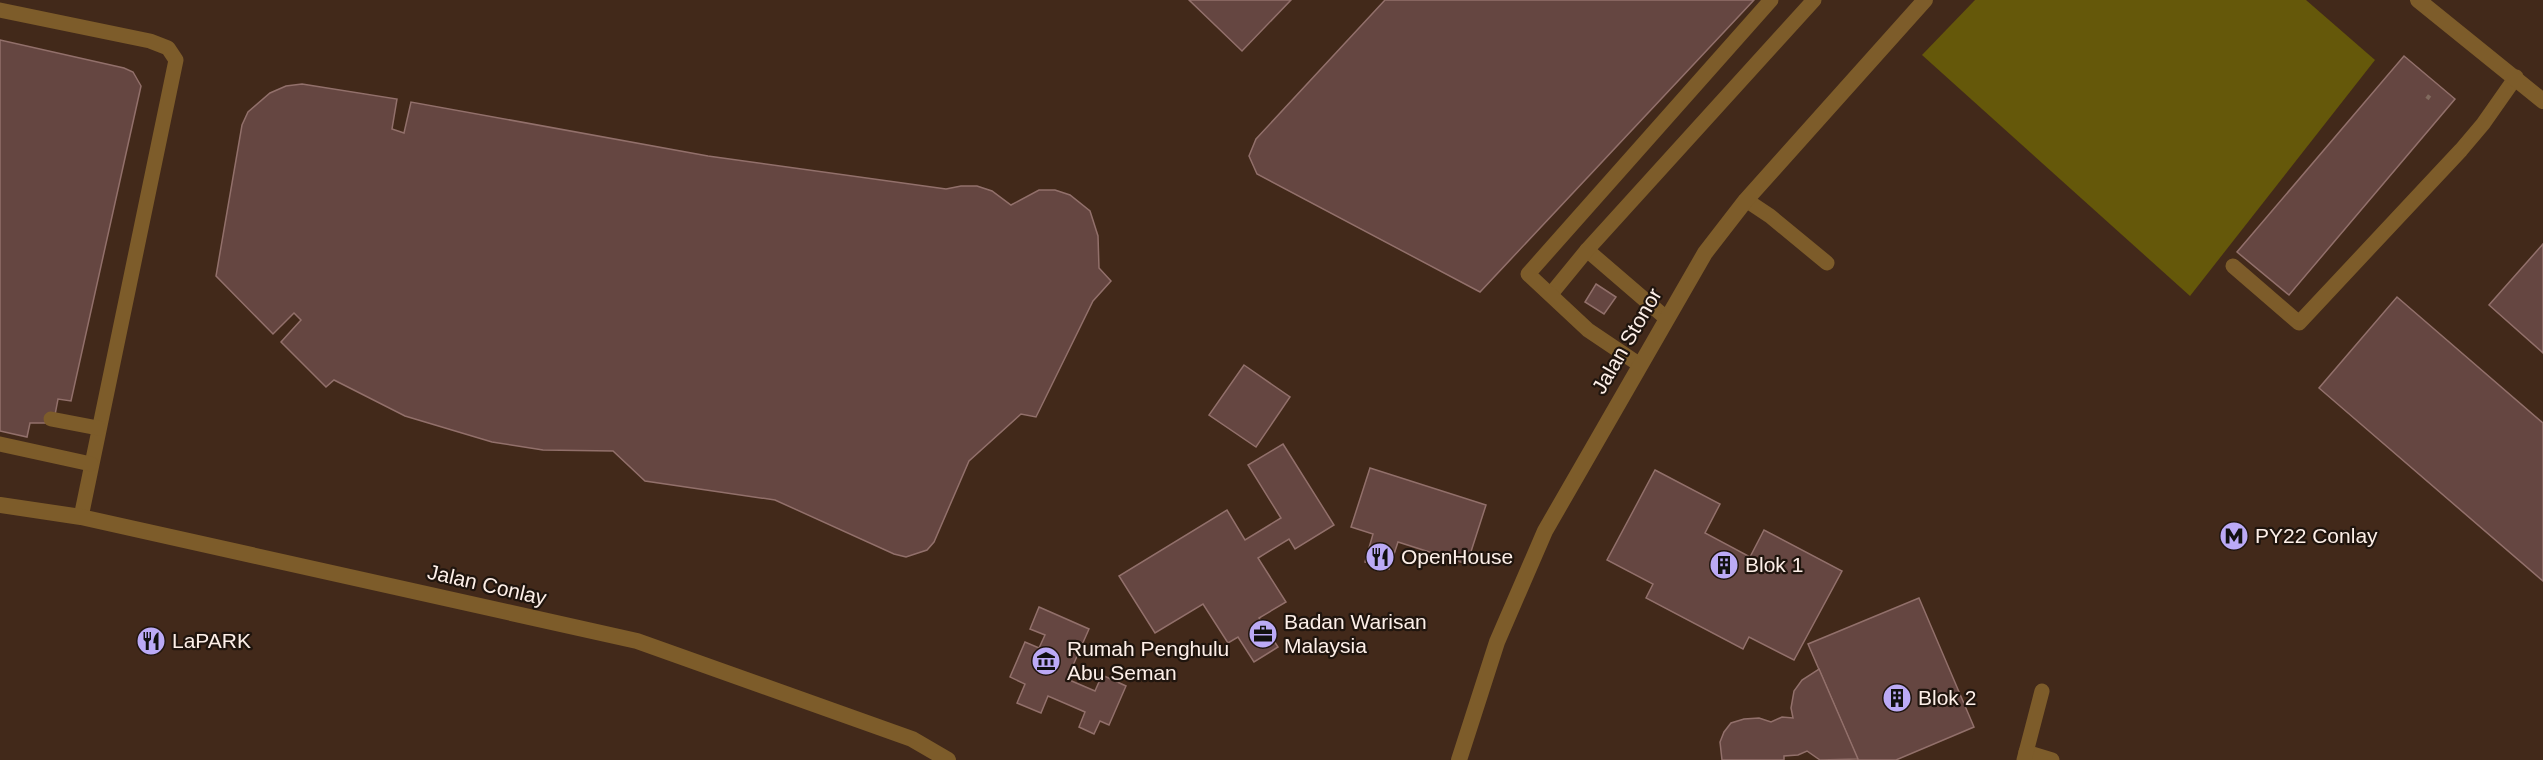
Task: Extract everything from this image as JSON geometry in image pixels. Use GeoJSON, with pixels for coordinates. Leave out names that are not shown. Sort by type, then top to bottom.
{"type":"FeatureCollection","features":[{"type":"Feature","properties":{"kind":"street","name":"Jalan Stonor"},"geometry":{"type":"LineString","coordinates":[[1460,760],[1497,642],[1545,531],[1705,253],[1746,200],[1925,0]]}},
{"type":"Feature","properties":{"kind":"street"},"geometry":{"type":"LineString","coordinates":[[2418,0],[2543,101]]}},
{"type":"Feature","properties":{"kind":"street","name":"Jalan Conlay"},"geometry":{"type":"LineString","coordinates":[[0,505],[81,517],[637,641],[912,739],[948,760]]}},
{"type":"Feature","properties":{"kind":"lane"},"geometry":{"type":"LineString","coordinates":[[1640,365],[1588,330],[1528,274],[1771,0]]}},
{"type":"Feature","properties":{"kind":"lane"},"geometry":{"type":"LineString","coordinates":[[1551,294],[1587,250],[1814,0]]}},
{"type":"Feature","properties":{"kind":"lane"},"geometry":{"type":"LineString","coordinates":[[0,10],[150,42],[168,48],[176,60],[81,517]]}},
{"type":"Feature","properties":{"kind":"lane"},"geometry":{"type":"LineString","coordinates":[[2233,266],[2299,323],[2461,150],[2483,124],[2516,77]]}},
{"type":"Feature","properties":{"kind":"lane"},"geometry":{"type":"LineString","coordinates":[[1746,200],[1770,216],[1827,263]]}},
{"type":"Feature","properties":{"kind":"lane"},"geometry":{"type":"LineString","coordinates":[[1587,250],[1666,318]]}},
{"type":"Feature","properties":{"kind":"lane"},"geometry":{"type":"LineString","coordinates":[[51,419],[98,428]]}},
{"type":"Feature","properties":{"kind":"lane"},"geometry":{"type":"LineString","coordinates":[[0,444],[91,464]]}},
{"type":"Feature","properties":{"kind":"lane"},"geometry":{"type":"LineString","coordinates":[[2042,691],[2025,756],[2052,760]]}},
{"type":"Feature","properties":{"kind":"path"},"geometry":{"type":"LineString","coordinates":[[2427,99],[2432,92]]}},
{"type":"Feature","properties":{"kind":"shaded area"},"geometry":{"type":"Polygon","coordinates":[[[1975,0],[2306,0],[2375,60],[2190,296],[1922,55],[1975,0]]]}},
{"type":"Feature","properties":{"kind":"building"},"geometry":{"type":"Polygon","coordinates":[[[1189,0],[1291,0],[1242,51],[1189,0]]]}},
{"type":"Feature","properties":{"kind":"building"},"geometry":{"type":"Polygon","coordinates":[[[1385,0],[1754,0],[1480,292],[1257,174],[1249,156],[1256,139],[1385,0]]]}},
{"type":"Feature","properties":{"kind":"building"},"geometry":{"type":"Polygon","coordinates":[[[0,40],[124,68],[133,72],[141,86],[71,401],[58,399],[55,415],[47,423],[30,423],[27,437],[0,431],[0,40]]]}},
{"type":"Feature","properties":{"kind":"building"},"geometry":{"type":"Polygon","coordinates":[[[2404,56],[2455,99],[2289,295],[2237,252],[2404,56]]]}},
{"type":"Feature","properties":{"kind":"building"},"geometry":{"type":"Polygon","coordinates":[[[302,84],[397,99],[392,129],[404,133],[411,102],[708,156],[946,189],[977,186],[992,191],[1011,205],[1039,190],[1055,190],[1070,195],[1090,211],[1098,236],[1099,268],[1111,281],[1093,301],[1036,417],[1021,414],[969,461],[934,542],[927,550],[906,557],[894,554],[775,500],[645,481],[613,451],[543,450],[492,442],[405,416],[334,380],[326,387],[281,342],[301,320],[294,313],[273,334],[216,276],[242,125],[248,112],[270,93],[286,86],[302,84]]]}},
{"type":"Feature","properties":{"kind":"building"},"geometry":{"type":"Polygon","coordinates":[[[2543,244],[2543,353],[2489,305],[2543,244]]]}},
{"type":"Feature","properties":{"kind":"building"},"geometry":{"type":"Polygon","coordinates":[[[1596,284],[1616,297],[1604,314],[1585,302],[1596,284]]]}},
{"type":"Feature","properties":{"kind":"building"},"geometry":{"type":"Polygon","coordinates":[[[2397,297],[2543,423],[2543,581],[2319,388],[2397,297]]]}},
{"type":"Feature","properties":{"kind":"building"},"geometry":{"type":"Polygon","coordinates":[[[1244,365],[1290,397],[1256,447],[1209,415],[1244,365]]]}},
{"type":"Feature","properties":{"kind":"building"},"geometry":{"type":"Polygon","coordinates":[[[1283,444],[1334,525],[1295,549],[1289,539],[1258,558],[1286,602],[1259,618],[1278,647],[1254,662],[1238,637],[1228,643],[1203,604],[1155,633],[1119,576],[1227,510],[1245,540],[1281,518],[1248,465],[1283,444]]]}},
{"type":"Feature","properties":{"kind":"building"},"geometry":{"type":"Polygon","coordinates":[[[1370,468],[1486,505],[1467,564],[1398,542],[1389,569],[1365,562],[1373,534],[1351,527],[1370,468]]]}},
{"type":"Feature","properties":{"kind":"building","name":"Blok 1"},"geometry":{"type":"Polygon","coordinates":[[[1655,470],[1720,504],[1705,533],[1750,557],[1764,530],[1842,571],[1794,660],[1749,637],[1743,649],[1646,598],[1653,584],[1607,560],[1655,470]]]}},
{"type":"Feature","properties":{"kind":"building","name":"Blok 2"},"geometry":{"type":"Polygon","coordinates":[[[1919,598],[1974,727],[1896,760],[1858,760],[1808,644],[1919,598]]]}},
{"type":"Feature","properties":{"kind":"building","name":"Rumah Penghulu Abu Seman"},"geometry":{"type":"Polygon","coordinates":[[[1039,607],[1089,629],[1067,679],[1095,691],[1102,675],[1126,686],[1109,725],[1100,721],[1094,734],[1079,727],[1085,712],[1048,696],[1041,713],[1017,703],[1025,684],[1010,677],[1025,642],[1039,648],[1045,635],[1030,629],[1039,607]]]}},
{"type":"Feature","properties":{"kind":"building"},"geometry":{"type":"Polygon","coordinates":[[[1819,669],[1858,759],[1820,760],[1807,751],[1798,755],[1784,756],[1784,760],[1722,760],[1720,742],[1731,723],[1744,719],[1759,718],[1771,722],[1782,717],[1793,718],[1791,708],[1794,691],[1802,680],[1819,669]]]}},
{"type":"Feature","properties":{"kind":"place","name":"PY22 Conlay"},"geometry":{"type":"Point","coordinates":[2234,536]}},
{"type":"Feature","properties":{"kind":"place","name":"OpenHouse"},"geometry":{"type":"Point","coordinates":[1380,557]}},
{"type":"Feature","properties":{"kind":"place","name":"Blok 1"},"geometry":{"type":"Point","coordinates":[1724,565]}},
{"type":"Feature","properties":{"kind":"place","name":"Badan Warisan Malaysia"},"geometry":{"type":"Point","coordinates":[1263,634]}},
{"type":"Feature","properties":{"kind":"place","name":"LaPARK"},"geometry":{"type":"Point","coordinates":[151,641]}},
{"type":"Feature","properties":{"kind":"place","name":"Rumah Penghulu Abu Seman"},"geometry":{"type":"Point","coordinates":[1046,661]}},
{"type":"Feature","properties":{"kind":"place","name":"Blok 2"},"geometry":{"type":"Point","coordinates":[1897,698]}}]}
